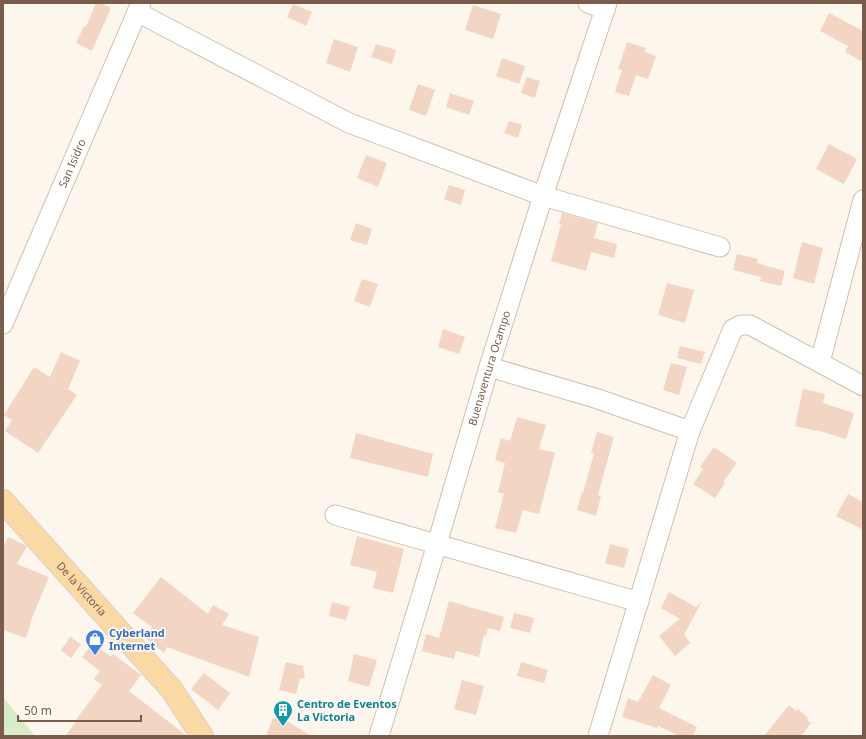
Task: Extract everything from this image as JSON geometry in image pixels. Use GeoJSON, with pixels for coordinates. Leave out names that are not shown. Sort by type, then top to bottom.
{"type":"FeatureCollection","features":[{"type":"Feature","properties":{"kind":"main road","name":"De la Victoria"},"geometry":{"type":"LineString","coordinates":[[3,501],[172,690],[202,736]]}},
{"type":"Feature","properties":{"kind":"street","name":"Buenaventura Ocampo"},"geometry":{"type":"LineString","coordinates":[[379,736],[489,367],[543,196],[600,5]]}},
{"type":"Feature","properties":{"kind":"street"},"geometry":{"type":"LineString","coordinates":[[139,7],[349,123],[543,196],[720,247]]}},
{"type":"Feature","properties":{"kind":"street","name":"San Isidro"},"geometry":{"type":"LineString","coordinates":[[3,324],[139,7]]}},
{"type":"Feature","properties":{"kind":"street"},"geometry":{"type":"LineString","coordinates":[[820,362],[863,200]]}},
{"type":"Feature","properties":{"kind":"street"},"geometry":{"type":"LineString","coordinates":[[598,736],[690,431],[733,329],[741,325],[750,325],[863,386]]}},
{"type":"Feature","properties":{"kind":"street"},"geometry":{"type":"LineString","coordinates":[[489,367],[595,398],[690,431]]}},
{"type":"Feature","properties":{"kind":"street"},"geometry":{"type":"LineString","coordinates":[[335,515],[639,602]]}},
{"type":"Feature","properties":{"kind":"green space"},"geometry":{"type":"Polygon","coordinates":[[[3,697],[35,736],[3,736],[3,697]]]}},
{"type":"Feature","properties":{"kind":"building"},"geometry":{"type":"Polygon","coordinates":[[[96,3],[101,3],[111,8],[92,51],[76,43],[84,26],[86,27],[96,3]]]}},
{"type":"Feature","properties":{"kind":"building"},"geometry":{"type":"Polygon","coordinates":[[[293,4],[312,12],[306,26],[287,17],[293,4]]]}},
{"type":"Feature","properties":{"kind":"building"},"geometry":{"type":"Polygon","coordinates":[[[473,5],[501,14],[493,39],[465,30],[473,5]]]}},
{"type":"Feature","properties":{"kind":"building"},"geometry":{"type":"Polygon","coordinates":[[[829,13],[863,31],[863,62],[845,52],[848,46],[820,31],[829,13]]]}},
{"type":"Feature","properties":{"kind":"building"},"geometry":{"type":"Polygon","coordinates":[[[334,39],[358,47],[350,72],[326,63],[334,39]]]}},
{"type":"Feature","properties":{"kind":"building"},"geometry":{"type":"Polygon","coordinates":[[[627,42],[646,48],[645,52],[656,56],[648,79],[636,75],[629,96],[615,92],[622,70],[618,69],[627,42]]]}},
{"type":"Feature","properties":{"kind":"building"},"geometry":{"type":"Polygon","coordinates":[[[376,44],[396,50],[392,64],[371,57],[376,44]]]}},
{"type":"Feature","properties":{"kind":"building"},"geometry":{"type":"Polygon","coordinates":[[[502,58],[525,66],[519,84],[496,76],[502,58]]]}},
{"type":"Feature","properties":{"kind":"building"},"geometry":{"type":"Polygon","coordinates":[[[527,77],[540,81],[535,98],[521,93],[527,77]]]}},
{"type":"Feature","properties":{"kind":"building"},"geometry":{"type":"Polygon","coordinates":[[[418,84],[435,90],[426,116],[409,110],[418,84]]]}},
{"type":"Feature","properties":{"kind":"building"},"geometry":{"type":"Polygon","coordinates":[[[450,93],[474,101],[469,115],[446,107],[450,93]]]}},
{"type":"Feature","properties":{"kind":"building"},"geometry":{"type":"Polygon","coordinates":[[[509,121],[522,125],[518,138],[504,133],[509,121]]]}},
{"type":"Feature","properties":{"kind":"building"},"geometry":{"type":"Polygon","coordinates":[[[829,144],[857,159],[844,184],[816,169],[829,144]]]}},
{"type":"Feature","properties":{"kind":"building"},"geometry":{"type":"Polygon","coordinates":[[[366,155],[387,163],[378,187],[357,178],[366,155]]]}},
{"type":"Feature","properties":{"kind":"building"},"geometry":{"type":"Polygon","coordinates":[[[449,185],[465,190],[461,205],[444,199],[449,185]]]}},
{"type":"Feature","properties":{"kind":"building"},"geometry":{"type":"Polygon","coordinates":[[[562,213],[598,223],[594,238],[617,244],[614,258],[591,252],[586,271],[551,261],[561,224],[559,224],[562,213]]]}},
{"type":"Feature","properties":{"kind":"building"},"geometry":{"type":"Polygon","coordinates":[[[356,223],[372,229],[367,245],[350,240],[356,223]]]}},
{"type":"Feature","properties":{"kind":"building"},"geometry":{"type":"Polygon","coordinates":[[[802,242],[823,248],[814,284],[793,278],[802,242]]]}},
{"type":"Feature","properties":{"kind":"building"},"geometry":{"type":"Polygon","coordinates":[[[737,254],[758,259],[757,263],[785,271],[781,286],[760,281],[761,277],[733,270],[737,254]]]}},
{"type":"Feature","properties":{"kind":"building"},"geometry":{"type":"Polygon","coordinates":[[[362,279],[378,284],[370,307],[354,301],[362,279]]]}},
{"type":"Feature","properties":{"kind":"building"},"geometry":{"type":"Polygon","coordinates":[[[667,283],[694,290],[685,323],[658,315],[667,283]]]}},
{"type":"Feature","properties":{"kind":"building"},"geometry":{"type":"Polygon","coordinates":[[[443,329],[465,337],[459,354],[438,347],[443,329]]]}},
{"type":"Feature","properties":{"kind":"building"},"geometry":{"type":"Polygon","coordinates":[[[680,346],[705,352],[701,364],[677,358],[680,346]]]}},
{"type":"Feature","properties":{"kind":"building"},"geometry":{"type":"Polygon","coordinates":[[[61,352],[80,361],[68,389],[77,395],[38,453],[5,431],[12,420],[4,415],[34,367],[50,377],[61,352]]]}},
{"type":"Feature","properties":{"kind":"building"},"geometry":{"type":"Polygon","coordinates":[[[671,363],[687,367],[679,395],[663,390],[671,363]]]}},
{"type":"Feature","properties":{"kind":"building"},"geometry":{"type":"Polygon","coordinates":[[[803,389],[825,394],[823,403],[854,413],[846,439],[816,430],[795,426],[803,389]]]}},
{"type":"Feature","properties":{"kind":"building"},"geometry":{"type":"Polygon","coordinates":[[[517,417],[546,425],[539,449],[555,453],[539,514],[523,510],[516,533],[495,528],[504,494],[498,492],[505,463],[495,460],[501,438],[510,441],[517,417]]]}},
{"type":"Feature","properties":{"kind":"building"},"geometry":{"type":"Polygon","coordinates":[[[597,432],[614,437],[598,495],[601,496],[596,516],[577,510],[594,453],[591,453],[597,432]]]}},
{"type":"Feature","properties":{"kind":"building"},"geometry":{"type":"Polygon","coordinates":[[[356,433],[433,454],[428,477],[350,458],[356,433]]]}},
{"type":"Feature","properties":{"kind":"building"},"geometry":{"type":"Polygon","coordinates":[[[714,447],[737,463],[723,482],[725,483],[715,498],[693,484],[703,469],[700,467],[714,447]]]}},
{"type":"Feature","properties":{"kind":"building"},"geometry":{"type":"Polygon","coordinates":[[[848,494],[863,502],[863,530],[836,516],[848,494]]]}},
{"type":"Feature","properties":{"kind":"building"},"geometry":{"type":"Polygon","coordinates":[[[357,536],[404,549],[393,593],[373,588],[377,572],[350,565],[357,536]]]}},
{"type":"Feature","properties":{"kind":"building"},"geometry":{"type":"Polygon","coordinates":[[[8,537],[27,546],[17,564],[49,577],[32,618],[26,638],[3,630],[3,547],[8,537]]]}},
{"type":"Feature","properties":{"kind":"building"},"geometry":{"type":"Polygon","coordinates":[[[610,544],[629,549],[624,568],[605,563],[610,544]]]}},
{"type":"Feature","properties":{"kind":"building"},"geometry":{"type":"Polygon","coordinates":[[[161,577],[208,614],[213,605],[229,614],[222,625],[259,637],[249,677],[167,647],[164,653],[144,637],[152,627],[133,613],[161,577]]]}},
{"type":"Feature","properties":{"kind":"building"},"geometry":{"type":"Polygon","coordinates":[[[669,592],[696,607],[702,601],[684,635],[690,643],[675,656],[659,636],[680,619],[661,608],[669,592]]]}},
{"type":"Feature","properties":{"kind":"building"},"geometry":{"type":"Polygon","coordinates":[[[449,601],[504,617],[500,631],[488,628],[486,636],[484,635],[479,657],[456,651],[454,659],[422,651],[426,634],[439,638],[449,601]]]}},
{"type":"Feature","properties":{"kind":"building"},"geometry":{"type":"Polygon","coordinates":[[[332,602],[350,607],[346,620],[329,616],[332,602]]]}},
{"type":"Feature","properties":{"kind":"building"},"geometry":{"type":"Polygon","coordinates":[[[514,613],[534,618],[530,633],[510,628],[514,613]]]}},
{"type":"Feature","properties":{"kind":"building"},"geometry":{"type":"Polygon","coordinates":[[[70,637],[81,644],[71,658],[61,650],[70,637]]]}},
{"type":"Feature","properties":{"kind":"building"},"geometry":{"type":"Polygon","coordinates":[[[93,643],[111,657],[113,654],[141,675],[129,691],[187,736],[65,736],[102,685],[94,679],[100,671],[82,657],[93,643]]]}},
{"type":"Feature","properties":{"kind":"building"},"geometry":{"type":"Polygon","coordinates":[[[354,654],[377,660],[369,687],[348,681],[354,654]]]}},
{"type":"Feature","properties":{"kind":"building"},"geometry":{"type":"Polygon","coordinates":[[[286,662],[303,666],[305,679],[300,678],[296,694],[279,690],[286,662]]]}},
{"type":"Feature","properties":{"kind":"building"},"geometry":{"type":"Polygon","coordinates":[[[521,662],[548,670],[544,683],[517,676],[521,662]]]}},
{"type":"Feature","properties":{"kind":"building"},"geometry":{"type":"Polygon","coordinates":[[[204,673],[230,693],[218,710],[191,689],[204,673]]]}},
{"type":"Feature","properties":{"kind":"building"},"geometry":{"type":"Polygon","coordinates":[[[653,675],[671,685],[659,708],[697,727],[693,736],[679,736],[658,726],[657,728],[622,717],[628,698],[638,702],[653,675]]]}},
{"type":"Feature","properties":{"kind":"building"},"geometry":{"type":"Polygon","coordinates":[[[462,680],[484,686],[476,715],[454,709],[462,680]]]}},
{"type":"Feature","properties":{"kind":"building"},"geometry":{"type":"Polygon","coordinates":[[[789,705],[796,711],[798,709],[808,718],[807,720],[811,723],[801,736],[764,736],[789,705]]]}},
{"type":"Feature","properties":{"kind":"building","name":"Centro de Eventos La Victoria"},"geometry":{"type":"Polygon","coordinates":[[[273,718],[287,721],[311,736],[266,736],[273,718]]]}},
{"type":"Feature","properties":{"kind":"place","name":"Cyberland Internet"},"geometry":{"type":"Point","coordinates":[95,656]}},
{"type":"Feature","properties":{"kind":"place","name":"Centro de Eventos La Victoria"},"geometry":{"type":"Point","coordinates":[283,727]}}]}
